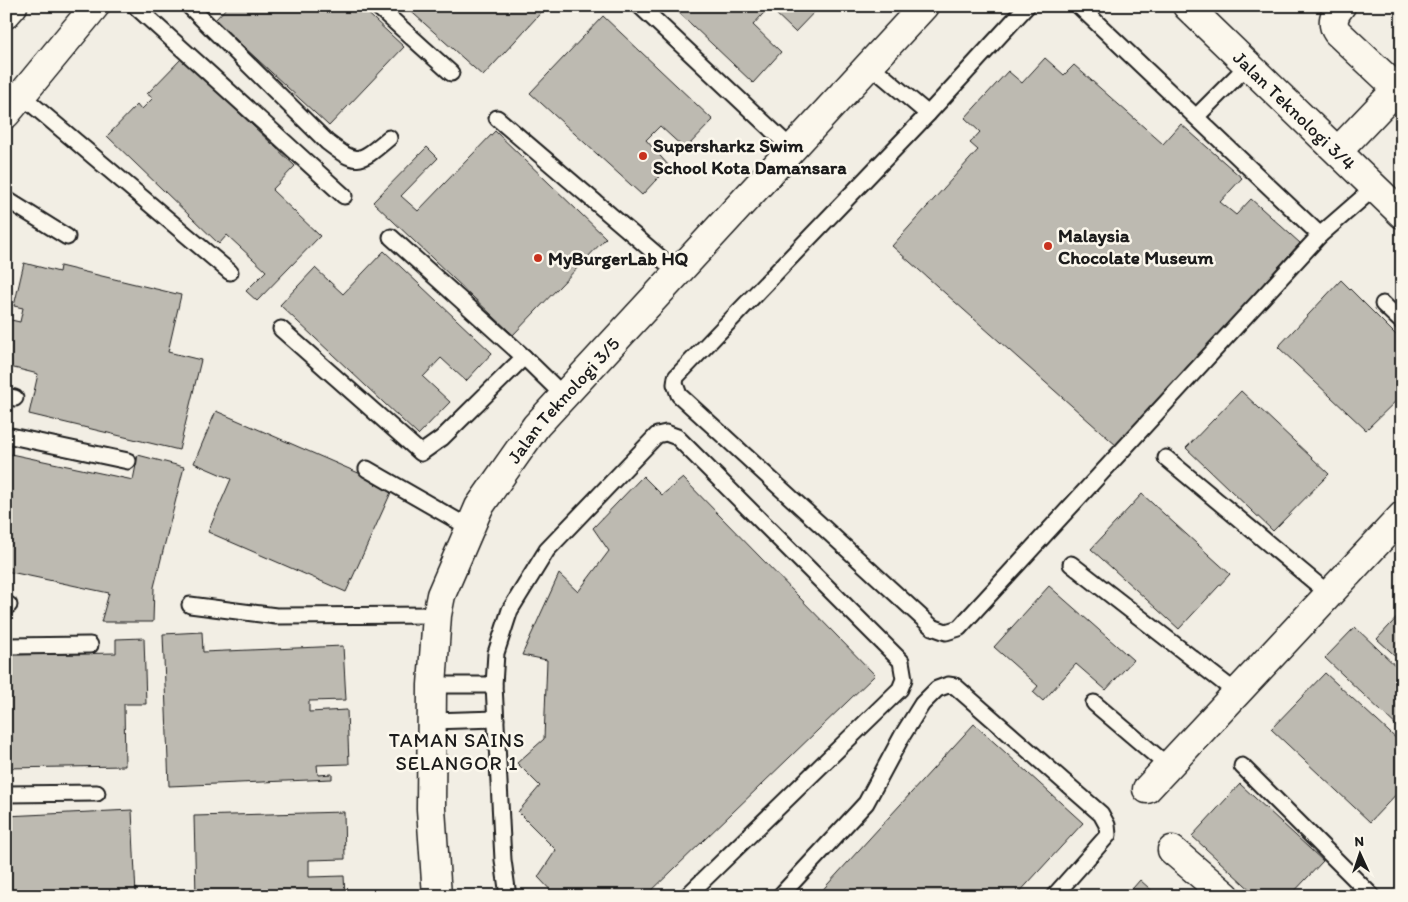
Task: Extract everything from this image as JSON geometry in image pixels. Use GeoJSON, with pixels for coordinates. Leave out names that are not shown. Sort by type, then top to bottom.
{"type":"FeatureCollection","features":[{"type":"Feature","properties":{"kind":"street"},"geometry":{"type":"LineString","coordinates":[[6,14],[13,6]]}},
{"type":"Feature","properties":{"kind":"street"},"geometry":{"type":"LineString","coordinates":[[14,104],[94,6]]}},
{"type":"Feature","properties":{"kind":"street","name":"Jalan Teknologi 3/5"},"geometry":{"type":"LineString","coordinates":[[437,896],[431,809],[432,685],[437,615],[441,595],[479,507],[536,426],[924,6]]}},
{"type":"Feature","properties":{"kind":"street","name":"Jalan Teknologi 3/4"},"geometry":{"type":"LineString","coordinates":[[1187,6],[1402,214]]}},
{"type":"Feature","properties":{"kind":"street"},"geometry":{"type":"LineString","coordinates":[[1338,151],[1399,91],[1337,32],[1334,27],[1334,16],[1341,6]]}},
{"type":"Feature","properties":{"kind":"street"},"geometry":{"type":"LineString","coordinates":[[1147,789],[1402,516]]}},
{"type":"Feature","properties":{"kind":"street"},"geometry":{"type":"LineString","coordinates":[[1172,850],[1226,896]]}},
{"type":"Feature","properties":{"kind":"lane"},"geometry":{"type":"LineString","coordinates":[[135,6],[344,196]]}},
{"type":"Feature","properties":{"kind":"lane"},"geometry":{"type":"LineString","coordinates":[[189,6],[326,142],[345,156],[357,159],[368,156],[389,138]]}},
{"type":"Feature","properties":{"kind":"lane"},"geometry":{"type":"LineString","coordinates":[[377,6],[451,73]]}},
{"type":"Feature","properties":{"kind":"lane"},"geometry":{"type":"LineString","coordinates":[[640,6],[792,149]]}},
{"type":"Feature","properties":{"kind":"lane"},"geometry":{"type":"LineString","coordinates":[[1027,6],[928,114],[676,377],[675,384],[678,395],[932,626],[946,632],[959,628],[1320,235],[1375,187]]}},
{"type":"Feature","properties":{"kind":"lane"},"geometry":{"type":"LineString","coordinates":[[1079,6],[1320,235]]}},
{"type":"Feature","properties":{"kind":"lane"},"geometry":{"type":"LineString","coordinates":[[1196,117],[1248,64]]}},
{"type":"Feature","properties":{"kind":"lane"},"geometry":{"type":"LineString","coordinates":[[870,65],[928,114]]}},
{"type":"Feature","properties":{"kind":"lane"},"geometry":{"type":"LineString","coordinates":[[14,104],[230,272]]}},
{"type":"Feature","properties":{"kind":"lane"},"geometry":{"type":"LineString","coordinates":[[497,118],[677,272]]}},
{"type":"Feature","properties":{"kind":"lane"},"geometry":{"type":"LineString","coordinates":[[6,199],[67,237]]}},
{"type":"Feature","properties":{"kind":"lane"},"geometry":{"type":"LineString","coordinates":[[391,237],[524,357],[564,396]]}},
{"type":"Feature","properties":{"kind":"lane"},"geometry":{"type":"LineString","coordinates":[[1383,304],[1402,322]]}},
{"type":"Feature","properties":{"kind":"lane"},"geometry":{"type":"LineString","coordinates":[[281,329],[421,453],[442,438],[524,357]]}},
{"type":"Feature","properties":{"kind":"lane"},"geometry":{"type":"LineString","coordinates":[[508,896],[503,860],[494,685],[496,653],[510,610],[546,550],[657,435],[666,433],[677,437],[901,661],[904,679],[900,688],[687,896]]}},
{"type":"Feature","properties":{"kind":"lane"},"geometry":{"type":"LineString","coordinates":[[6,435],[128,461]]}},
{"type":"Feature","properties":{"kind":"lane"},"geometry":{"type":"LineString","coordinates":[[1166,458],[1329,594]]}},
{"type":"Feature","properties":{"kind":"lane"},"geometry":{"type":"LineString","coordinates":[[367,469],[470,528]]}},
{"type":"Feature","properties":{"kind":"lane"},"geometry":{"type":"LineString","coordinates":[[1071,564],[1237,693]]}},
{"type":"Feature","properties":{"kind":"lane"},"geometry":{"type":"LineString","coordinates":[[190,605],[276,616],[437,615]]}},
{"type":"Feature","properties":{"kind":"lane"},"geometry":{"type":"LineString","coordinates":[[6,646],[90,645]]}},
{"type":"Feature","properties":{"kind":"lane"},"geometry":{"type":"LineString","coordinates":[[432,685],[494,685]]}},
{"type":"Feature","properties":{"kind":"lane"},"geometry":{"type":"LineString","coordinates":[[780,896],[866,803],[902,736],[922,704],[937,690],[948,685],[955,686],[1101,814],[1107,825],[1108,835],[1054,896]]}},
{"type":"Feature","properties":{"kind":"lane"},"geometry":{"type":"LineString","coordinates":[[1094,703],[1168,766]]}},
{"type":"Feature","properties":{"kind":"lane"},"geometry":{"type":"LineString","coordinates":[[432,721],[496,719]]}},
{"type":"Feature","properties":{"kind":"lane"},"geometry":{"type":"LineString","coordinates":[[1242,766],[1372,896]]}},
{"type":"Feature","properties":{"kind":"lane"},"geometry":{"type":"LineString","coordinates":[[6,794],[97,793]]}},
{"type":"Feature","properties":{"kind":"building"},"geometry":{"type":"Polygon","coordinates":[[[228,6],[360,6],[404,47],[329,126],[215,20],[228,6]]]}},
{"type":"Feature","properties":{"kind":"building"},"geometry":{"type":"Polygon","coordinates":[[[405,6],[547,6],[483,76],[405,6]]]}},
{"type":"Feature","properties":{"kind":"building"},"geometry":{"type":"Polygon","coordinates":[[[672,6],[820,6],[795,32],[769,7],[753,25],[781,52],[753,83],[672,6]]]}},
{"type":"Feature","properties":{"kind":"building"},"geometry":{"type":"Polygon","coordinates":[[[603,16],[713,120],[685,149],[660,126],[646,140],[669,166],[642,195],[530,93],[603,16]]]}},
{"type":"Feature","properties":{"kind":"building"},"geometry":{"type":"Polygon","coordinates":[[[182,58],[295,166],[272,190],[320,236],[257,301],[246,291],[266,271],[227,235],[219,244],[107,136],[137,105],[141,110],[153,98],[147,94],[182,58]]]}},
{"type":"Feature","properties":{"kind":"building"},"geometry":{"type":"Polygon","coordinates":[[[1045,58],[1064,75],[1074,65],[1163,144],[1181,124],[1242,178],[1220,202],[1236,215],[1251,199],[1300,243],[1117,446],[892,246],[978,150],[970,143],[980,132],[965,118],[1008,71],[1022,83],[1045,58]]]}},
{"type":"Feature","properties":{"kind":"building"},"geometry":{"type":"Polygon","coordinates":[[[495,131],[606,238],[513,335],[373,202],[427,147],[438,158],[401,196],[418,211],[495,131]]]}},
{"type":"Feature","properties":{"kind":"building"},"geometry":{"type":"Polygon","coordinates":[[[384,251],[492,353],[466,381],[441,358],[423,377],[450,402],[418,435],[280,305],[315,268],[343,294],[384,251]]]}},
{"type":"Feature","properties":{"kind":"building"},"geometry":{"type":"Polygon","coordinates":[[[24,263],[59,272],[60,266],[181,295],[168,352],[201,360],[179,450],[29,414],[38,374],[6,366],[6,341],[11,320],[20,322],[23,308],[14,306],[24,263]]]}},
{"type":"Feature","properties":{"kind":"building"},"geometry":{"type":"Polygon","coordinates":[[[1341,280],[1402,341],[1402,395],[1366,430],[1278,347],[1341,280]]]}},
{"type":"Feature","properties":{"kind":"building"},"geometry":{"type":"Polygon","coordinates":[[[1241,391],[1329,474],[1273,531],[1186,448],[1241,391]]]}},
{"type":"Feature","properties":{"kind":"building"},"geometry":{"type":"Polygon","coordinates":[[[216,411],[393,488],[346,592],[208,532],[231,479],[194,463],[216,411]]]}},
{"type":"Feature","properties":{"kind":"building"},"geometry":{"type":"Polygon","coordinates":[[[6,453],[133,480],[138,455],[184,467],[154,587],[153,622],[101,622],[109,593],[6,571],[6,453]]]}},
{"type":"Feature","properties":{"kind":"building"},"geometry":{"type":"Polygon","coordinates":[[[643,476],[662,495],[683,478],[875,675],[646,896],[556,896],[538,877],[556,850],[518,812],[540,786],[517,763],[544,739],[547,660],[522,655],[559,574],[578,592],[609,551],[593,528],[643,476]]]}},
{"type":"Feature","properties":{"kind":"building"},"geometry":{"type":"Polygon","coordinates":[[[1142,494],[1230,574],[1179,629],[1091,549],[1142,494]]]}},
{"type":"Feature","properties":{"kind":"building"},"geometry":{"type":"Polygon","coordinates":[[[1049,586],[1133,660],[1106,690],[1076,664],[1043,701],[1033,692],[1038,686],[994,647],[1049,586]]]}},
{"type":"Feature","properties":{"kind":"building"},"geometry":{"type":"Polygon","coordinates":[[[1402,612],[1402,662],[1377,639],[1402,612]]]}},
{"type":"Feature","properties":{"kind":"building"},"geometry":{"type":"Polygon","coordinates":[[[1355,627],[1402,672],[1402,731],[1325,658],[1355,627]]]}},
{"type":"Feature","properties":{"kind":"building"},"geometry":{"type":"Polygon","coordinates":[[[202,632],[203,652],[343,646],[346,700],[309,701],[309,712],[347,710],[349,764],[317,765],[318,775],[332,774],[332,779],[169,786],[163,634],[202,632]]]}},
{"type":"Feature","properties":{"kind":"building"},"geometry":{"type":"Polygon","coordinates":[[[144,638],[146,704],[124,704],[125,766],[6,768],[6,655],[116,653],[116,639],[144,638]]]}},
{"type":"Feature","properties":{"kind":"building"},"geometry":{"type":"Polygon","coordinates":[[[1325,673],[1402,744],[1402,788],[1370,822],[1271,729],[1325,673]]]}},
{"type":"Feature","properties":{"kind":"building"},"geometry":{"type":"Polygon","coordinates":[[[974,724],[1083,823],[1016,896],[817,896],[974,724]]]}},
{"type":"Feature","properties":{"kind":"building"},"geometry":{"type":"Polygon","coordinates":[[[1240,784],[1323,861],[1290,896],[1257,896],[1192,836],[1240,784]]]}},
{"type":"Feature","properties":{"kind":"building"},"geometry":{"type":"Polygon","coordinates":[[[132,810],[136,896],[6,896],[6,816],[132,810]]]}},
{"type":"Feature","properties":{"kind":"building"},"geometry":{"type":"Polygon","coordinates":[[[344,812],[345,859],[309,860],[309,877],[344,876],[345,896],[196,896],[194,816],[344,812]]]}},
{"type":"Feature","properties":{"kind":"building"},"geometry":{"type":"Polygon","coordinates":[[[1140,880],[1158,896],[1126,896],[1140,880]]]}},
{"type":"Feature","properties":{"kind":"place","name":"Supersharkz Swim School Kota Damansara"},"geometry":{"type":"Point","coordinates":[643,156]}},
{"type":"Feature","properties":{"kind":"place","name":"Malaysia Chocolate Museum"},"geometry":{"type":"Point","coordinates":[1048,246]}},
{"type":"Feature","properties":{"kind":"place","name":"MyBurgerLab HQ"},"geometry":{"type":"Point","coordinates":[538,258]}},
{"type":"Feature","properties":{"kind":"district","name":"TAMAN SAINS SELANGOR 1"},"geometry":{"type":"Point","coordinates":[457,752]}}]}
